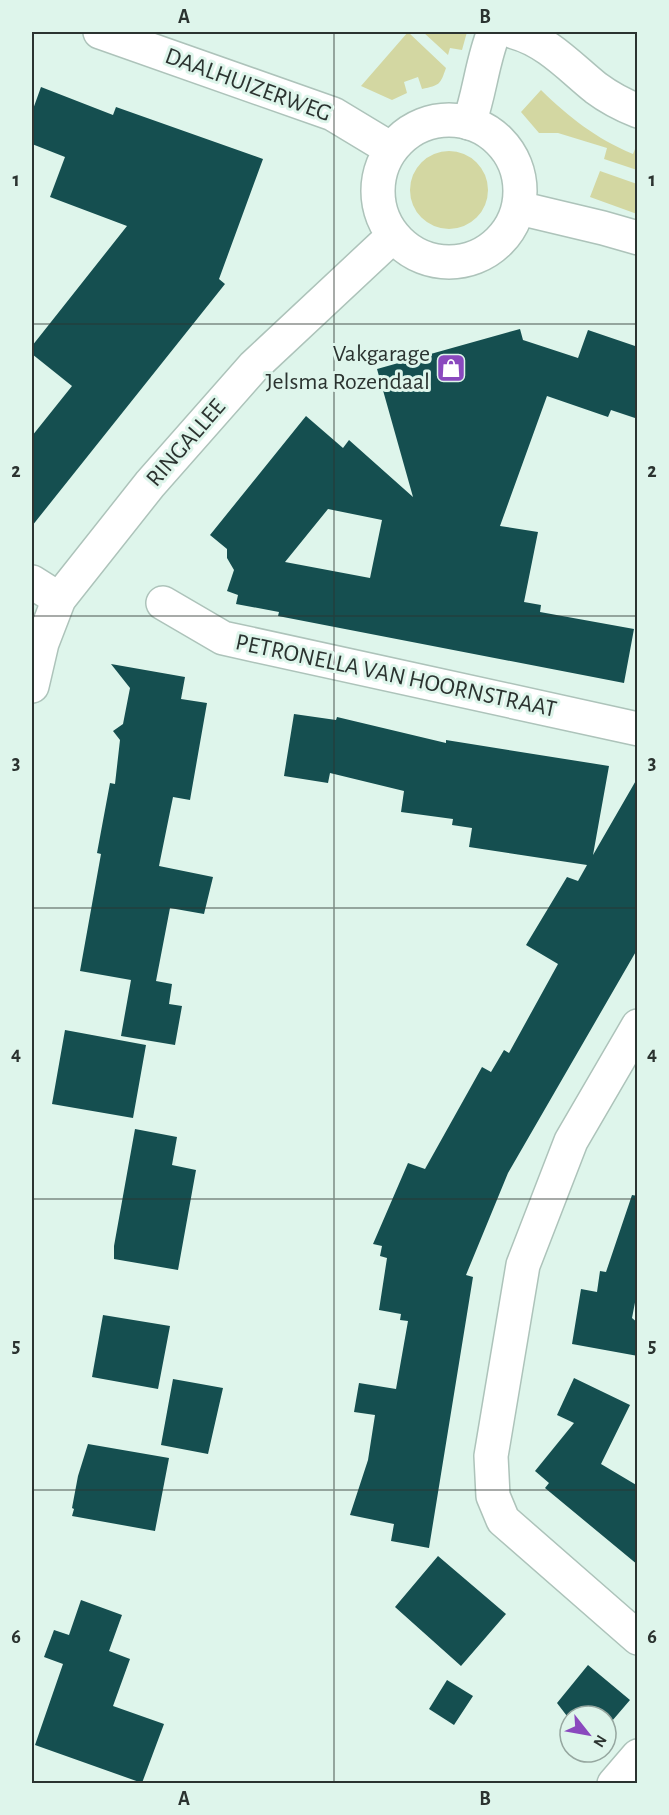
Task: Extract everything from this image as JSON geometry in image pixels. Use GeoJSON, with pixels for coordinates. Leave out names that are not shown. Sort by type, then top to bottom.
{"type":"FeatureCollection","features":[{"type":"Feature","properties":{"kind":"street","name":"DAALHUIZERWEG"},"geometry":{"type":"LineString","coordinates":[[100,32],[333,114],[391,149]]}},
{"type":"Feature","properties":{"kind":"street"},"geometry":{"type":"LineString","coordinates":[[469,123],[476,105],[486,51],[494,32]]}},
{"type":"Feature","properties":{"kind":"street"},"geometry":{"type":"LineString","coordinates":[[514,32],[523,34],[555,53],[598,89],[638,111]]}},
{"type":"Feature","properties":{"kind":"street"},"geometry":{"type":"LineString","coordinates":[[446,120],[469,123],[497,139],[512,158],[516,165],[520,187],[519,208],[508,231],[482,255],[466,262],[442,262],[425,258],[408,251],[393,236],[382,218],[378,182],[382,168],[391,149],[410,130],[420,125],[446,120]]}},
{"type":"Feature","properties":{"kind":"street"},"geometry":{"type":"LineString","coordinates":[[519,208],[638,238]]}},
{"type":"Feature","properties":{"kind":"street","name":"RINGALLEE"},"geometry":{"type":"LineString","coordinates":[[32,686],[42,643],[59,599],[150,484],[254,366],[393,236]]}},
{"type":"Feature","properties":{"kind":"street"},"geometry":{"type":"LineString","coordinates":[[32,582],[59,599]]}},
{"type":"Feature","properties":{"kind":"street","name":"PETRONELLA VAN HOORNSTRAAT"},"geometry":{"type":"LineString","coordinates":[[163,603],[223,639],[638,729]]}},
{"type":"Feature","properties":{"kind":"street"},"geometry":{"type":"LineString","coordinates":[[638,1026],[571,1142],[523,1265],[491,1456],[493,1496],[503,1520],[638,1638]]}},
{"type":"Feature","properties":{"kind":"street"},"geometry":{"type":"LineString","coordinates":[[614,1784],[638,1756]]}},
{"type":"Feature","properties":{"kind":"green space"},"geometry":{"type":"Polygon","coordinates":[[[408,32],[446,68],[441,81],[422,89],[418,77],[404,82],[407,93],[392,100],[361,86],[408,32]]]}},
{"type":"Feature","properties":{"kind":"green space"},"geometry":{"type":"Polygon","coordinates":[[[423,32],[467,32],[462,50],[450,48],[448,55],[423,32]]]}},
{"type":"Feature","properties":{"kind":"green space"},"geometry":{"type":"Polygon","coordinates":[[[541,90],[562,110],[607,141],[633,154],[637,144],[637,170],[604,159],[607,148],[558,133],[539,133],[521,112],[541,90]]]}},
{"type":"Feature","properties":{"kind":"green space"},"geometry":{"type":"Polygon","coordinates":[[[441,151],[457,151],[471,157],[482,168],[488,182],[488,198],[482,212],[471,223],[457,229],[441,229],[427,223],[416,212],[410,198],[410,182],[416,168],[427,157],[441,151]]]}},
{"type":"Feature","properties":{"kind":"green space"},"geometry":{"type":"Polygon","coordinates":[[[600,171],[637,184],[637,214],[590,197],[600,171]]]}},
{"type":"Feature","properties":{"kind":"building"},"geometry":{"type":"Polygon","coordinates":[[[41,87],[113,115],[116,107],[263,159],[219,279],[225,284],[32,526],[32,436],[72,386],[32,354],[32,346],[127,226],[50,197],[65,157],[32,144],[32,112],[41,87]]]}},
{"type":"Feature","properties":{"kind":"building"},"geometry":{"type":"Polygon","coordinates":[[[520,329],[523,340],[578,358],[588,330],[638,347],[638,419],[611,410],[608,417],[547,396],[500,526],[538,532],[524,602],[541,605],[540,612],[634,629],[624,683],[278,616],[279,612],[236,604],[238,595],[227,591],[234,570],[227,558],[227,549],[210,535],[306,416],[343,448],[349,440],[413,497],[377,369],[520,329]],[[328,509],[285,562],[370,578],[382,520],[328,509]]]}},
{"type":"Feature","properties":{"kind":"building"},"geometry":{"type":"Polygon","coordinates":[[[111,664],[185,677],[181,699],[207,703],[190,800],[173,797],[159,866],[213,877],[204,914],[170,908],[156,981],[172,984],[169,1004],[182,1006],[175,1045],[121,1036],[131,980],[80,971],[101,854],[97,853],[110,783],[115,784],[120,740],[113,731],[123,724],[130,688],[111,664]]]}},
{"type":"Feature","properties":{"kind":"building"},"geometry":{"type":"Polygon","coordinates":[[[294,714],[336,720],[337,717],[446,743],[446,740],[609,766],[593,855],[638,777],[638,948],[508,1173],[466,1275],[473,1277],[429,1548],[391,1541],[394,1524],[350,1515],[368,1460],[375,1415],[354,1412],[359,1383],[396,1389],[408,1321],[400,1320],[401,1314],[379,1310],[387,1258],[380,1256],[382,1246],[373,1244],[408,1163],[425,1169],[482,1067],[491,1072],[504,1050],[509,1053],[558,964],[526,945],[567,877],[578,881],[587,865],[469,847],[472,828],[452,825],[453,819],[401,812],[404,791],[330,773],[328,783],[284,776],[294,714]]]}},
{"type":"Feature","properties":{"kind":"building"},"geometry":{"type":"Polygon","coordinates":[[[65,1030],[146,1045],[133,1118],[52,1104],[65,1030]]]}},
{"type":"Feature","properties":{"kind":"building"},"geometry":{"type":"Polygon","coordinates":[[[135,1129],[177,1137],[172,1165],[196,1170],[178,1270],[114,1259],[114,1246],[135,1129]]]}},
{"type":"Feature","properties":{"kind":"building"},"geometry":{"type":"Polygon","coordinates":[[[632,1195],[638,1196],[638,1287],[632,1318],[638,1323],[638,1356],[572,1344],[581,1289],[597,1292],[600,1271],[606,1272],[632,1195]]]}},
{"type":"Feature","properties":{"kind":"building"},"geometry":{"type":"Polygon","coordinates":[[[103,1315],[170,1326],[158,1389],[92,1377],[103,1315]]]}},
{"type":"Feature","properties":{"kind":"building"},"geometry":{"type":"Polygon","coordinates":[[[574,1378],[630,1405],[601,1464],[638,1486],[638,1565],[545,1488],[549,1483],[535,1471],[574,1423],[557,1415],[574,1378]]]}},
{"type":"Feature","properties":{"kind":"building"},"geometry":{"type":"Polygon","coordinates":[[[173,1379],[223,1388],[208,1454],[161,1445],[173,1379]]]}},
{"type":"Feature","properties":{"kind":"building"},"geometry":{"type":"Polygon","coordinates":[[[88,1444],[169,1458],[155,1531],[72,1516],[78,1476],[88,1444]]]}},
{"type":"Feature","properties":{"kind":"building"},"geometry":{"type":"Polygon","coordinates":[[[438,1556],[506,1614],[461,1666],[395,1607],[438,1556]]]}},
{"type":"Feature","properties":{"kind":"building"},"geometry":{"type":"Polygon","coordinates":[[[81,1600],[122,1615],[109,1651],[130,1659],[113,1706],[164,1724],[142,1783],[35,1745],[63,1664],[44,1657],[54,1630],[69,1635],[81,1600]]]}},
{"type":"Feature","properties":{"kind":"building"},"geometry":{"type":"Polygon","coordinates":[[[588,1665],[630,1700],[618,1714],[618,1704],[557,1703],[588,1665]]]}},
{"type":"Feature","properties":{"kind":"building"},"geometry":{"type":"Polygon","coordinates":[[[447,1680],[473,1696],[454,1725],[429,1709],[447,1680]]]}},
{"type":"Feature","properties":{"kind":"place","name":"Vakgarage Jelsma Rozendaal"},"geometry":{"type":"Point","coordinates":[451,368]}}]}
